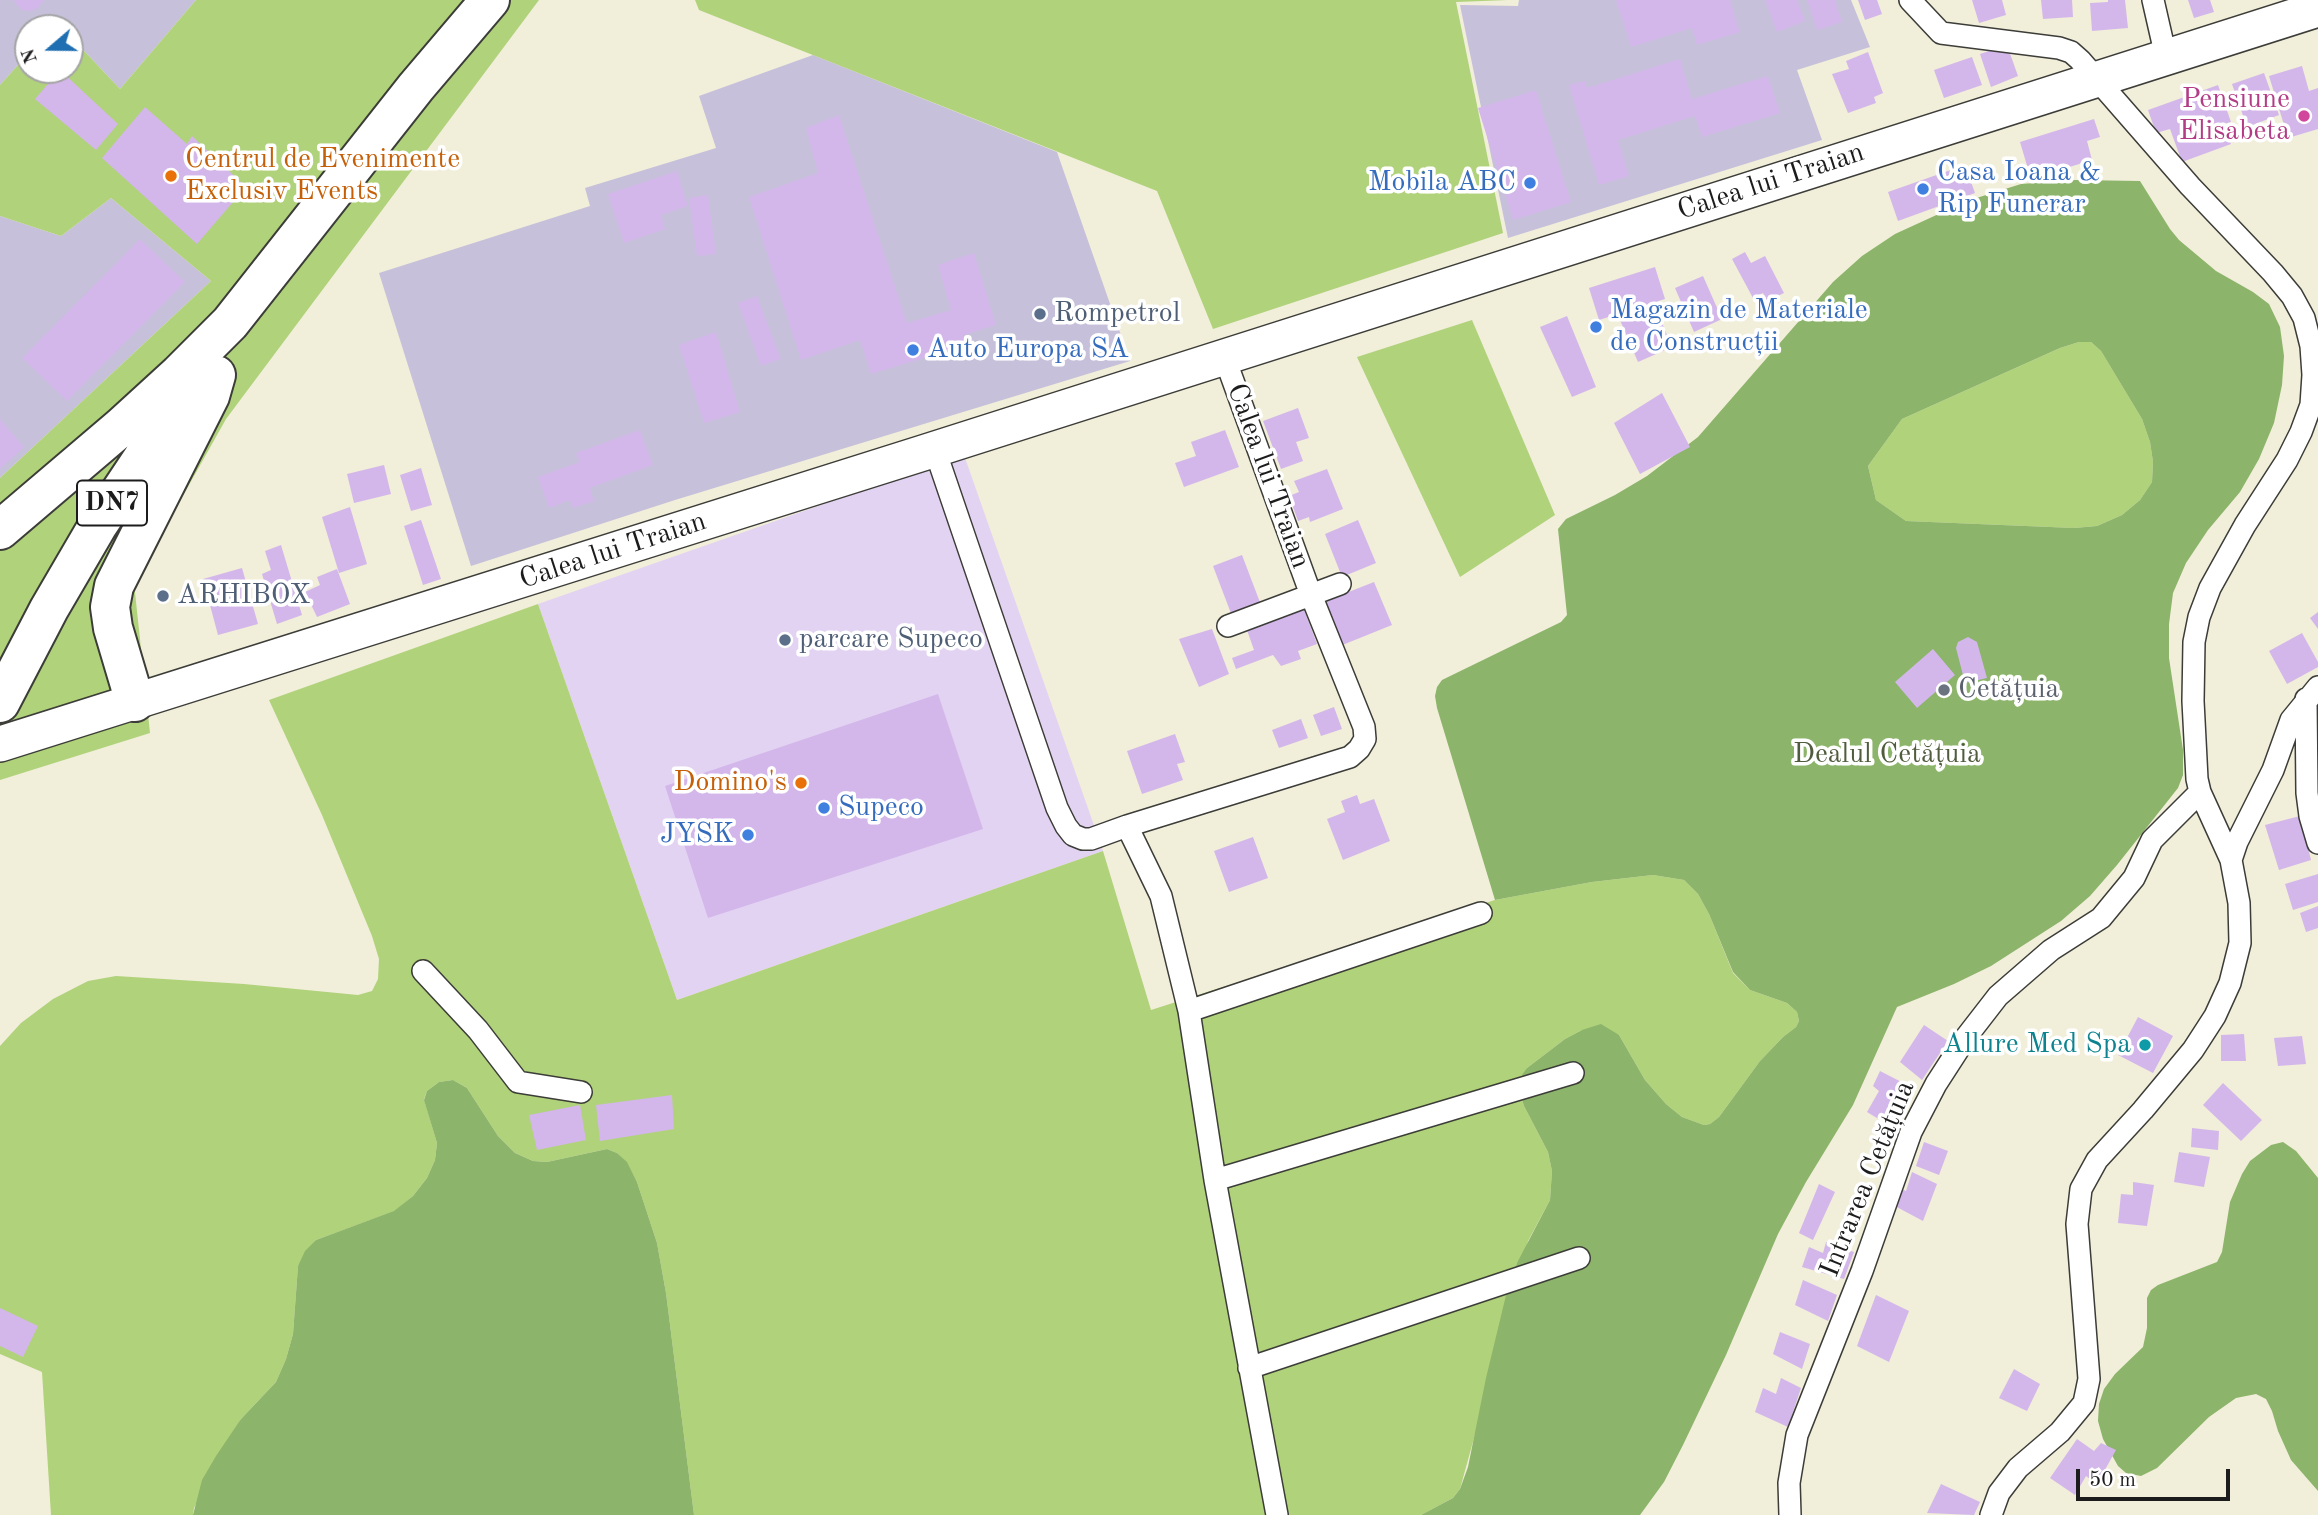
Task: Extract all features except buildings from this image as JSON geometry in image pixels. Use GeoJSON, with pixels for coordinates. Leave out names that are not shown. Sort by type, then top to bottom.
{"type":"FeatureCollection","features":[{"type":"Feature","properties":{"kind":"highway","name":"DN7"},"geometry":{"type":"LineString","coordinates":[[3,697],[98,525],[223,336],[416,87],[490,0]]}},
{"type":"Feature","properties":{"kind":"highway","name":"DN7"},"geometry":{"type":"LineString","coordinates":[[0,530],[223,336]]}},
{"type":"Feature","properties":{"kind":"highway"},"geometry":{"type":"LineString","coordinates":[[135,702],[113,628],[110,607],[114,586],[210,396],[216,379],[223,336]]}},
{"type":"Feature","properties":{"kind":"main road","name":"Calea lui Traian"},"geometry":{"type":"LineString","coordinates":[[0,744],[935,450],[2318,9]]}},
{"type":"Feature","properties":{"kind":"street"},"geometry":{"type":"LineString","coordinates":[[1910,0],[1941,33],[2059,48],[2071,52],[2080,60],[2291,296],[2304,318],[2311,345],[2314,374],[2311,405],[2301,432],[2210,588],[2199,617],[2194,642],[2192,688],[2200,792],[2231,860],[2239,903],[2241,943],[2230,983],[2215,1016],[2193,1050],[2097,1160],[2081,1189],[2077,1224],[2089,1379],[2084,1403],[2060,1432],[2018,1468],[1999,1493],[1991,1515]]}},
{"type":"Feature","properties":{"kind":"street"},"geometry":{"type":"LineString","coordinates":[[2153,0],[2166,57]]}},
{"type":"Feature","properties":{"kind":"street","name":"Calea lui Traian"},"geometry":{"type":"LineString","coordinates":[[1224,356],[1311,595]]}},
{"type":"Feature","properties":{"kind":"street"},"geometry":{"type":"LineString","coordinates":[[935,450],[1057,808],[1073,835],[1083,839],[1091,839],[1350,757],[1359,749],[1365,738],[1364,727],[1311,595]]}},
{"type":"Feature","properties":{"kind":"street","name":"Calea lui Traian"},"geometry":{"type":"LineString","coordinates":[[1228,626],[1340,584]]}},
{"type":"Feature","properties":{"kind":"street"},"geometry":{"type":"LineString","coordinates":[[2231,860],[2236,842],[2273,770],[2291,720],[2312,693]]}},
{"type":"Feature","properties":{"kind":"street"},"geometry":{"type":"LineString","coordinates":[[2312,693],[2307,793],[2318,843]]}},
{"type":"Feature","properties":{"kind":"street","name":"Intrarea Cetățuia"},"geometry":{"type":"LineString","coordinates":[[1790,1515],[1791,1460],[1797,1435],[1870,1248],[1911,1132],[1936,1084],[1967,1036],[1998,996],[2051,950],[2101,918],[2134,878],[2152,840],[2200,792]]}},
{"type":"Feature","properties":{"kind":"street"},"geometry":{"type":"LineString","coordinates":[[1127,826],[1161,896],[1189,1011],[1215,1181],[1277,1515]]}},
{"type":"Feature","properties":{"kind":"street"},"geometry":{"type":"LineString","coordinates":[[1189,1011],[1481,913]]}},
{"type":"Feature","properties":{"kind":"street"},"geometry":{"type":"LineString","coordinates":[[423,971],[478,1030],[518,1082],[581,1092]]}},
{"type":"Feature","properties":{"kind":"street"},"geometry":{"type":"LineString","coordinates":[[1215,1181],[1573,1073]]}},
{"type":"Feature","properties":{"kind":"street"},"geometry":{"type":"LineString","coordinates":[[1249,1368],[1579,1258]]}},
{"type":"Feature","properties":{"kind":"shaded area"},"geometry":{"type":"Polygon","coordinates":[[[0,0],[196,0],[120,89],[84,51],[84,14],[14,14],[14,70],[0,85],[0,0]]]}},
{"type":"Feature","properties":{"kind":"shaded area"},"geometry":{"type":"Polygon","coordinates":[[[1519,0],[1851,0],[1870,47],[1797,70],[1822,140],[1508,238],[1460,5],[1518,6],[1519,0]]]}},
{"type":"Feature","properties":{"kind":"shaded area"},"geometry":{"type":"Polygon","coordinates":[[[813,55],[1057,152],[1130,361],[675,500],[471,566],[379,273],[590,206],[585,188],[716,148],[699,96],[813,55]]]}},
{"type":"Feature","properties":{"kind":"shaded area"},"geometry":{"type":"Polygon","coordinates":[[[111,198],[211,281],[0,478],[0,216],[61,236],[111,198]]]}},
{"type":"Feature","properties":{"kind":"shaded area"},"geometry":{"type":"Polygon","coordinates":[[[964,455],[1103,851],[677,1000],[538,604],[964,455]]]}},
{"type":"Feature","properties":{"kind":"green space"},"geometry":{"type":"Polygon","coordinates":[[[196,0],[539,0],[226,419],[134,583],[150,733],[0,780],[0,478],[211,281],[111,198],[61,236],[0,216],[0,85],[14,70],[14,84],[84,84],[84,51],[120,89],[196,0]]]}},
{"type":"Feature","properties":{"kind":"green space"},"geometry":{"type":"Polygon","coordinates":[[[695,0],[1508,0],[1456,2],[1503,233],[1213,329],[1157,191],[699,10],[695,0]]]}},
{"type":"Feature","properties":{"kind":"green space","name":"Dealul Cetățuia"},"geometry":{"type":"Polygon","coordinates":[[[2075,180],[2140,181],[2179,240],[2216,271],[2269,304],[2280,327],[2284,356],[2282,385],[2274,423],[2259,459],[2240,492],[2208,530],[2186,563],[2173,593],[2169,658],[2183,750],[2183,775],[2178,788],[2090,896],[2061,921],[1991,966],[1897,1007],[1853,1105],[1778,1234],[1726,1355],[1683,1445],[1664,1482],[1640,1515],[1421,1515],[1453,1498],[1460,1489],[1468,1467],[1508,1287],[1518,1261],[1550,1200],[1552,1171],[1548,1152],[1521,1096],[1522,1075],[1527,1068],[1565,1039],[1601,1024],[1619,1035],[1645,1080],[1666,1104],[1682,1117],[1704,1125],[1710,1124],[1719,1117],[1760,1061],[1799,1021],[1797,1012],[1787,1003],[1750,990],[1733,972],[1709,914],[1698,894],[1684,880],[1653,875],[1592,882],[1495,900],[1437,708],[1437,687],[1442,680],[1561,622],[1567,615],[1558,529],[1566,519],[1647,476],[1698,437],[1833,282],[1862,256],[1895,234],[1967,201],[2021,184],[2075,180]],[[2079,342],[2060,348],[1902,419],[1868,466],[1876,500],[1906,521],[2074,528],[2097,526],[2122,515],[2140,500],[2152,482],[2150,442],[2142,419],[2101,351],[2091,342],[2079,342]]]}},
{"type":"Feature","properties":{"kind":"green space"},"geometry":{"type":"Polygon","coordinates":[[[1472,320],[1555,515],[1460,577],[1357,357],[1472,320]]]}},
{"type":"Feature","properties":{"kind":"green space"},"geometry":{"type":"Polygon","coordinates":[[[2079,342],[2091,342],[2101,351],[2142,419],[2150,442],[2152,482],[2140,500],[2122,515],[2097,526],[2074,528],[1906,521],[1876,500],[1868,466],[1902,419],[2079,342]]]}},
{"type":"Feature","properties":{"kind":"green space"},"geometry":{"type":"Polygon","coordinates":[[[538,604],[677,1000],[1103,851],[1151,1010],[1495,900],[1592,882],[1653,875],[1684,880],[1698,894],[1733,973],[1750,990],[1787,1003],[1797,1012],[1799,1021],[1760,1061],[1719,1117],[1710,1124],[1704,1125],[1682,1117],[1666,1104],[1645,1080],[1619,1035],[1582,1030],[1565,1039],[1527,1068],[1521,1096],[1548,1152],[1552,1171],[1550,1200],[1528,1241],[1460,1489],[1453,1498],[1421,1515],[694,1515],[666,1293],[657,1243],[637,1182],[627,1163],[617,1153],[607,1149],[547,1162],[533,1161],[515,1153],[498,1136],[467,1088],[453,1080],[439,1082],[427,1091],[424,1099],[437,1143],[435,1160],[427,1178],[413,1196],[395,1211],[316,1240],[298,1266],[293,1334],[286,1359],[276,1382],[241,1419],[194,1508],[193,1515],[51,1515],[42,1372],[0,1354],[0,1046],[21,1023],[53,999],[88,981],[116,976],[358,995],[372,991],[378,979],[379,959],[372,936],[322,815],[269,700],[538,604]]]}},
{"type":"Feature","properties":{"kind":"green space"},"geometry":{"type":"Polygon","coordinates":[[[453,1080],[467,1088],[498,1136],[515,1153],[533,1161],[547,1162],[607,1149],[627,1162],[637,1182],[657,1243],[666,1293],[694,1515],[193,1515],[202,1480],[216,1456],[241,1419],[276,1382],[286,1359],[293,1334],[298,1266],[305,1251],[316,1240],[394,1211],[413,1196],[427,1178],[435,1160],[437,1143],[424,1100],[427,1091],[439,1082],[453,1080]]]}},
{"type":"Feature","properties":{"kind":"green space"},"geometry":{"type":"Polygon","coordinates":[[[2283,1142],[2296,1151],[2318,1178],[2318,1491],[2291,1460],[2266,1399],[2256,1394],[2236,1398],[2209,1417],[2157,1468],[2141,1476],[2126,1473],[2118,1466],[2103,1439],[2098,1421],[2099,1404],[2104,1389],[2115,1374],[2143,1347],[2147,1328],[2147,1298],[2151,1290],[2158,1285],[2217,1262],[2222,1252],[2230,1202],[2242,1174],[2250,1161],[2271,1145],[2283,1142]]]}},
{"type":"Feature","properties":{"kind":"place","name":"Pensiune Elisabeta"},"geometry":{"type":"Point","coordinates":[2304,116]}},
{"type":"Feature","properties":{"kind":"place","name":"Centrul de Evenimente Exclusiv Events"},"geometry":{"type":"Point","coordinates":[171,176]}},
{"type":"Feature","properties":{"kind":"place","name":"Mobila ABC"},"geometry":{"type":"Point","coordinates":[1530,183]}},
{"type":"Feature","properties":{"kind":"place","name":"Casa Ioana & Rip Funerar"},"geometry":{"type":"Point","coordinates":[1923,189]}},
{"type":"Feature","properties":{"kind":"place","name":"Rompetrol"},"geometry":{"type":"Point","coordinates":[1040,314]}},
{"type":"Feature","properties":{"kind":"place","name":"Magazin de Materiale de Construcții"},"geometry":{"type":"Point","coordinates":[1596,327]}},
{"type":"Feature","properties":{"kind":"place","name":"Auto Europa SA"},"geometry":{"type":"Point","coordinates":[913,350]}},
{"type":"Feature","properties":{"kind":"place","name":"ARHIBOX"},"geometry":{"type":"Point","coordinates":[163,596]}},
{"type":"Feature","properties":{"kind":"place","name":"parcare Supeco"},"geometry":{"type":"Point","coordinates":[785,640]}},
{"type":"Feature","properties":{"kind":"place","name":"Cetățuia"},"geometry":{"type":"Point","coordinates":[1944,690]}},
{"type":"Feature","properties":{"kind":"place","name":"Domino's"},"geometry":{"type":"Point","coordinates":[801,783]}},
{"type":"Feature","properties":{"kind":"place","name":"Supeco"},"geometry":{"type":"Point","coordinates":[824,808]}},
{"type":"Feature","properties":{"kind":"place","name":"JYSK"},"geometry":{"type":"Point","coordinates":[748,835]}},
{"type":"Feature","properties":{"kind":"place","name":"Allure Med Spa"},"geometry":{"type":"Point","coordinates":[2145,1045]}}]}
